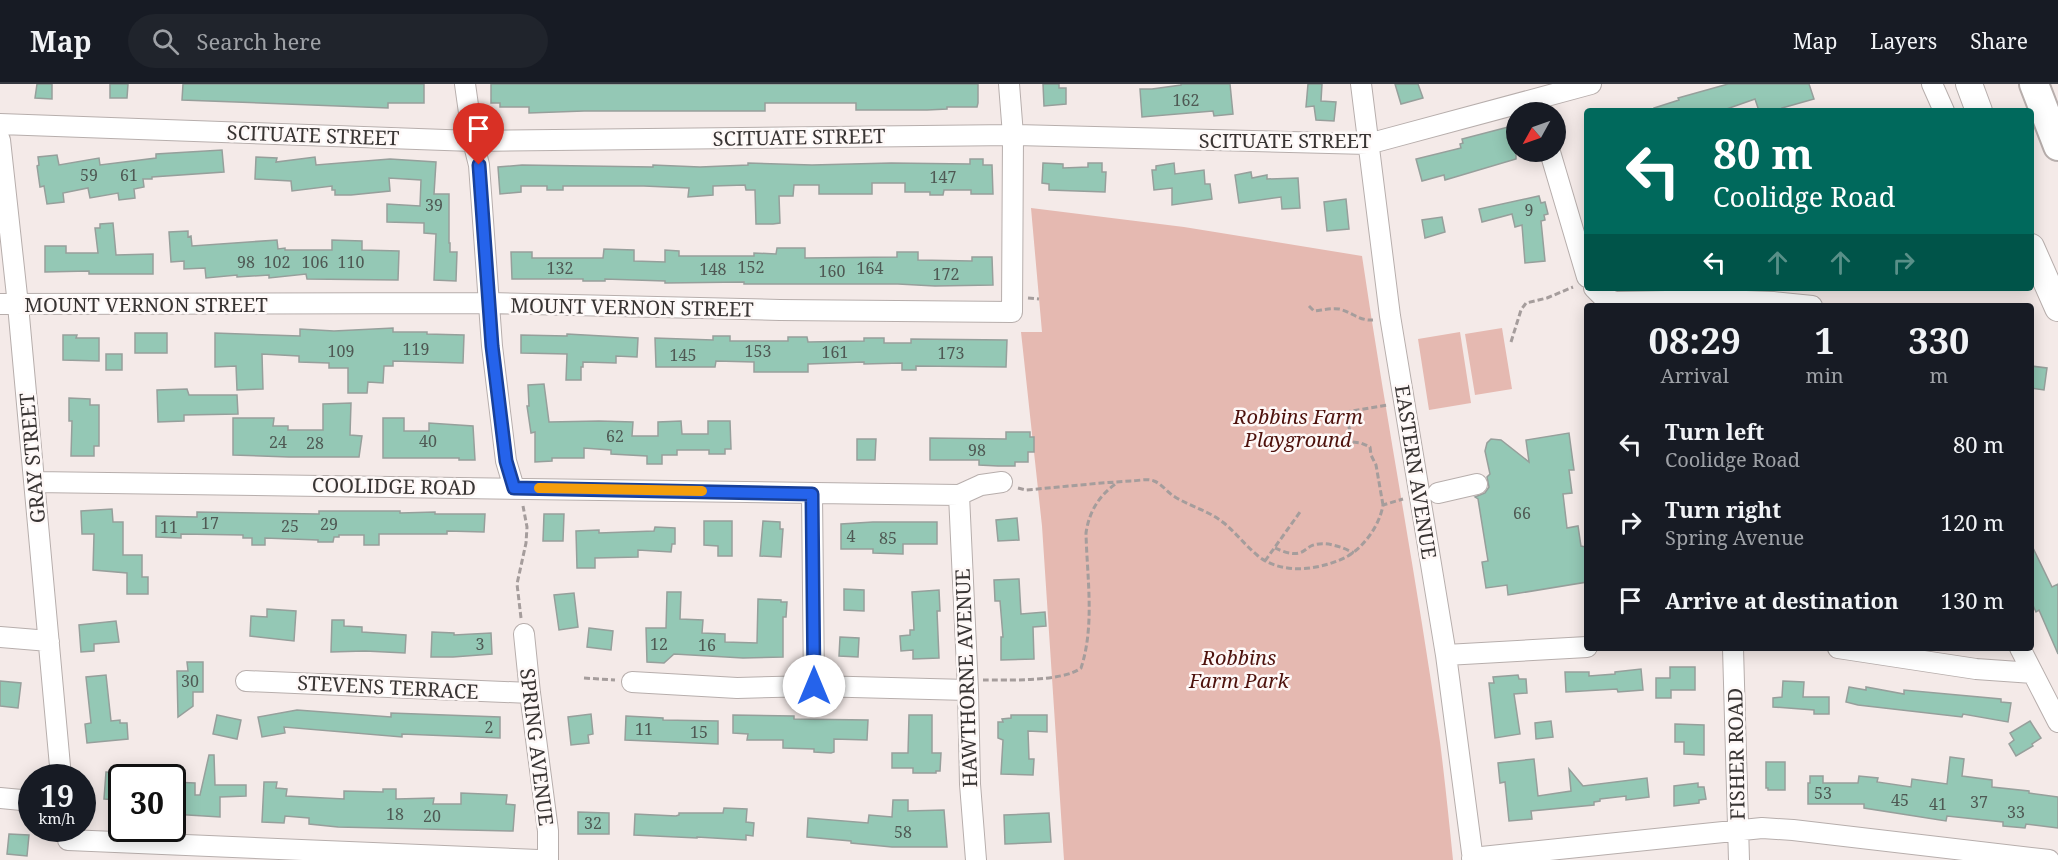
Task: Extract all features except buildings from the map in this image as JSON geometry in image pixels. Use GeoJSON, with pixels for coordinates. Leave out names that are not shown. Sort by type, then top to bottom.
{"type":"FeatureCollection","features":[{"type":"Feature","properties":{"kind":"highway"},"geometry":{"type":"LineString","coordinates":[[2034,84],[2058,146]]}},
{"type":"Feature","properties":{"kind":"main road"},"geometry":{"type":"LineString","coordinates":[[1969,84],[1978,108]]}},
{"type":"Feature","properties":{"kind":"main road"},"geometry":{"type":"LineString","coordinates":[[2034,254],[2058,308]]}},
{"type":"Feature","properties":{"kind":"street"},"geometry":{"type":"LineString","coordinates":[[465,84],[473,141],[479,165],[492,346],[506,461],[514,488]]}},
{"type":"Feature","properties":{"kind":"street"},"geometry":{"type":"LineString","coordinates":[[1009,84],[1013,135]]}},
{"type":"Feature","properties":{"kind":"street","name":"EASTERN AVENUE"},"geometry":{"type":"LineString","coordinates":[[1361,84],[1390,316],[1446,655],[1472,859]]}},
{"type":"Feature","properties":{"kind":"street","name":"SCITUATE STREET"},"geometry":{"type":"LineString","coordinates":[[1546,102],[1591,84]]}},
{"type":"Feature","properties":{"kind":"street"},"geometry":{"type":"LineString","coordinates":[[1932,84],[1943,108]]}},
{"type":"Feature","properties":{"kind":"street","name":"SCITUATE STREET"},"geometry":{"type":"LineString","coordinates":[[0,124],[473,141],[1013,135],[1368,144],[1506,113]]}},
{"type":"Feature","properties":{"kind":"street","name":"MOUNT VERNON STREET"},"geometry":{"type":"LineString","coordinates":[[9,304],[490,303],[780,310],[1012,312],[1013,135]]}},
{"type":"Feature","properties":{"kind":"street","name":"GRAY STREET"},"geometry":{"type":"LineString","coordinates":[[0,140],[9,304],[34,482],[61,764]]}},
{"type":"Feature","properties":{"kind":"street"},"geometry":{"type":"LineString","coordinates":[[1553,162],[1584,265]]}},
{"type":"Feature","properties":{"kind":"street"},"geometry":{"type":"LineString","coordinates":[[1597,291],[1607,299],[1618,302],[1783,303]]}},
{"type":"Feature","properties":{"kind":"street","name":"COOLIDGE ROAD"},"geometry":{"type":"LineString","coordinates":[[34,482],[959,495],[981,485],[1002,482]]}},
{"type":"Feature","properties":{"kind":"street"},"geometry":{"type":"LineString","coordinates":[[1438,493],[1477,484]]}},
{"type":"Feature","properties":{"kind":"street"},"geometry":{"type":"LineString","coordinates":[[812,494],[814,686]]}},
{"type":"Feature","properties":{"kind":"street","name":"HAWTHORNE AVENUE"},"geometry":{"type":"LineString","coordinates":[[959,495],[970,784],[976,860]]}},
{"type":"Feature","properties":{"kind":"street","name":"SPRING AVENUE"},"geometry":{"type":"LineString","coordinates":[[524,634],[548,831],[548,860]]}},
{"type":"Feature","properties":{"kind":"street"},"geometry":{"type":"LineString","coordinates":[[0,637],[49,641]]}},
{"type":"Feature","properties":{"kind":"street"},"geometry":{"type":"LineString","coordinates":[[1446,655],[1584,647]]}},
{"type":"Feature","properties":{"kind":"street","name":"FISHER ROAD"},"geometry":{"type":"LineString","coordinates":[[1733,651],[1737,831],[1740,860]]}},
{"type":"Feature","properties":{"kind":"street"},"geometry":{"type":"LineString","coordinates":[[1858,651],[1976,669],[2033,673]]}},
{"type":"Feature","properties":{"kind":"street"},"geometry":{"type":"LineString","coordinates":[[2022,651],[2058,722]]}},
{"type":"Feature","properties":{"kind":"street","name":"STEVENS TERRACE"},"geometry":{"type":"LineString","coordinates":[[246,681],[530,693]]}},
{"type":"Feature","properties":{"kind":"street"},"geometry":{"type":"LineString","coordinates":[[632,682],[737,688],[967,685]]}},
{"type":"Feature","properties":{"kind":"street"},"geometry":{"type":"LineString","coordinates":[[0,798],[18,800]]}},
{"type":"Feature","properties":{"kind":"street"},"geometry":{"type":"LineString","coordinates":[[1472,859],[1762,828],[2049,860]]}},
{"type":"Feature","properties":{"kind":"street"},"geometry":{"type":"LineString","coordinates":[[68,843],[538,860]]}},
{"type":"Feature","properties":{"kind":"path"},"geometry":{"type":"LineString","coordinates":[[1511,342],[1521,310],[1526,303],[1584,287]]}},
{"type":"Feature","properties":{"kind":"path"},"geometry":{"type":"LineString","coordinates":[[1309,306],[1314,311],[1342,310],[1360,319],[1375,320]]}},
{"type":"Feature","properties":{"kind":"path"},"geometry":{"type":"LineString","coordinates":[[1002,482],[1026,490],[1152,480],[1176,498],[1209,512],[1225,523],[1265,561],[1300,569],[1330,564],[1354,553],[1365,541],[1381,514],[1383,504],[1376,465],[1370,447],[1352,442],[1346,412],[1388,404]]}},
{"type":"Feature","properties":{"kind":"path"},"geometry":{"type":"LineString","coordinates":[[967,685],[1066,675],[1081,668],[1087,636],[1087,525],[1094,506],[1118,482]]}},
{"type":"Feature","properties":{"kind":"path"},"geometry":{"type":"LineString","coordinates":[[514,488],[525,510],[527,527],[524,557],[517,584],[524,634]]}},
{"type":"Feature","properties":{"kind":"path"},"geometry":{"type":"LineString","coordinates":[[1383,504],[1405,498]]}},
{"type":"Feature","properties":{"kind":"path"},"geometry":{"type":"LineString","coordinates":[[1265,561],[1300,512]]}},
{"type":"Feature","properties":{"kind":"path"},"geometry":{"type":"LineString","coordinates":[[1275,548],[1299,554],[1312,546],[1325,544],[1344,547],[1354,553]]}},
{"type":"Feature","properties":{"kind":"path"},"geometry":{"type":"LineString","coordinates":[[584,678],[632,682]]}},
{"type":"Feature","properties":{"kind":"green space","name":"Robbins Farm Park"},"geometry":{"type":"Polygon","coordinates":[[[1031,208],[1184,227],[1362,256],[1431,681],[1453,860],[1064,860],[1042,526],[1021,332],[1042,332],[1031,208]]]}},
{"type":"Feature","properties":{"kind":"green space"},"geometry":{"type":"Polygon","coordinates":[[[1502,328],[1512,389],[1475,395],[1465,334],[1502,328]]]}},
{"type":"Feature","properties":{"kind":"green space"},"geometry":{"type":"Polygon","coordinates":[[[1460,332],[1471,403],[1429,410],[1418,339],[1460,332]]]}},
{"type":"Feature","properties":{"kind":"slow traffic"},"geometry":{"type":"LineString","coordinates":[[539,488],[702,491]]}},
{"type":"Feature","properties":{"kind":"route"},"geometry":{"type":"LineString","coordinates":[[479,165],[492,346],[506,461],[514,488],[812,494],[814,686]]}},
{"type":"Feature","properties":{"kind":"park label","name":"Robbins Farm Playground"},"geometry":{"type":"Point","coordinates":[1298,428]}}]}
